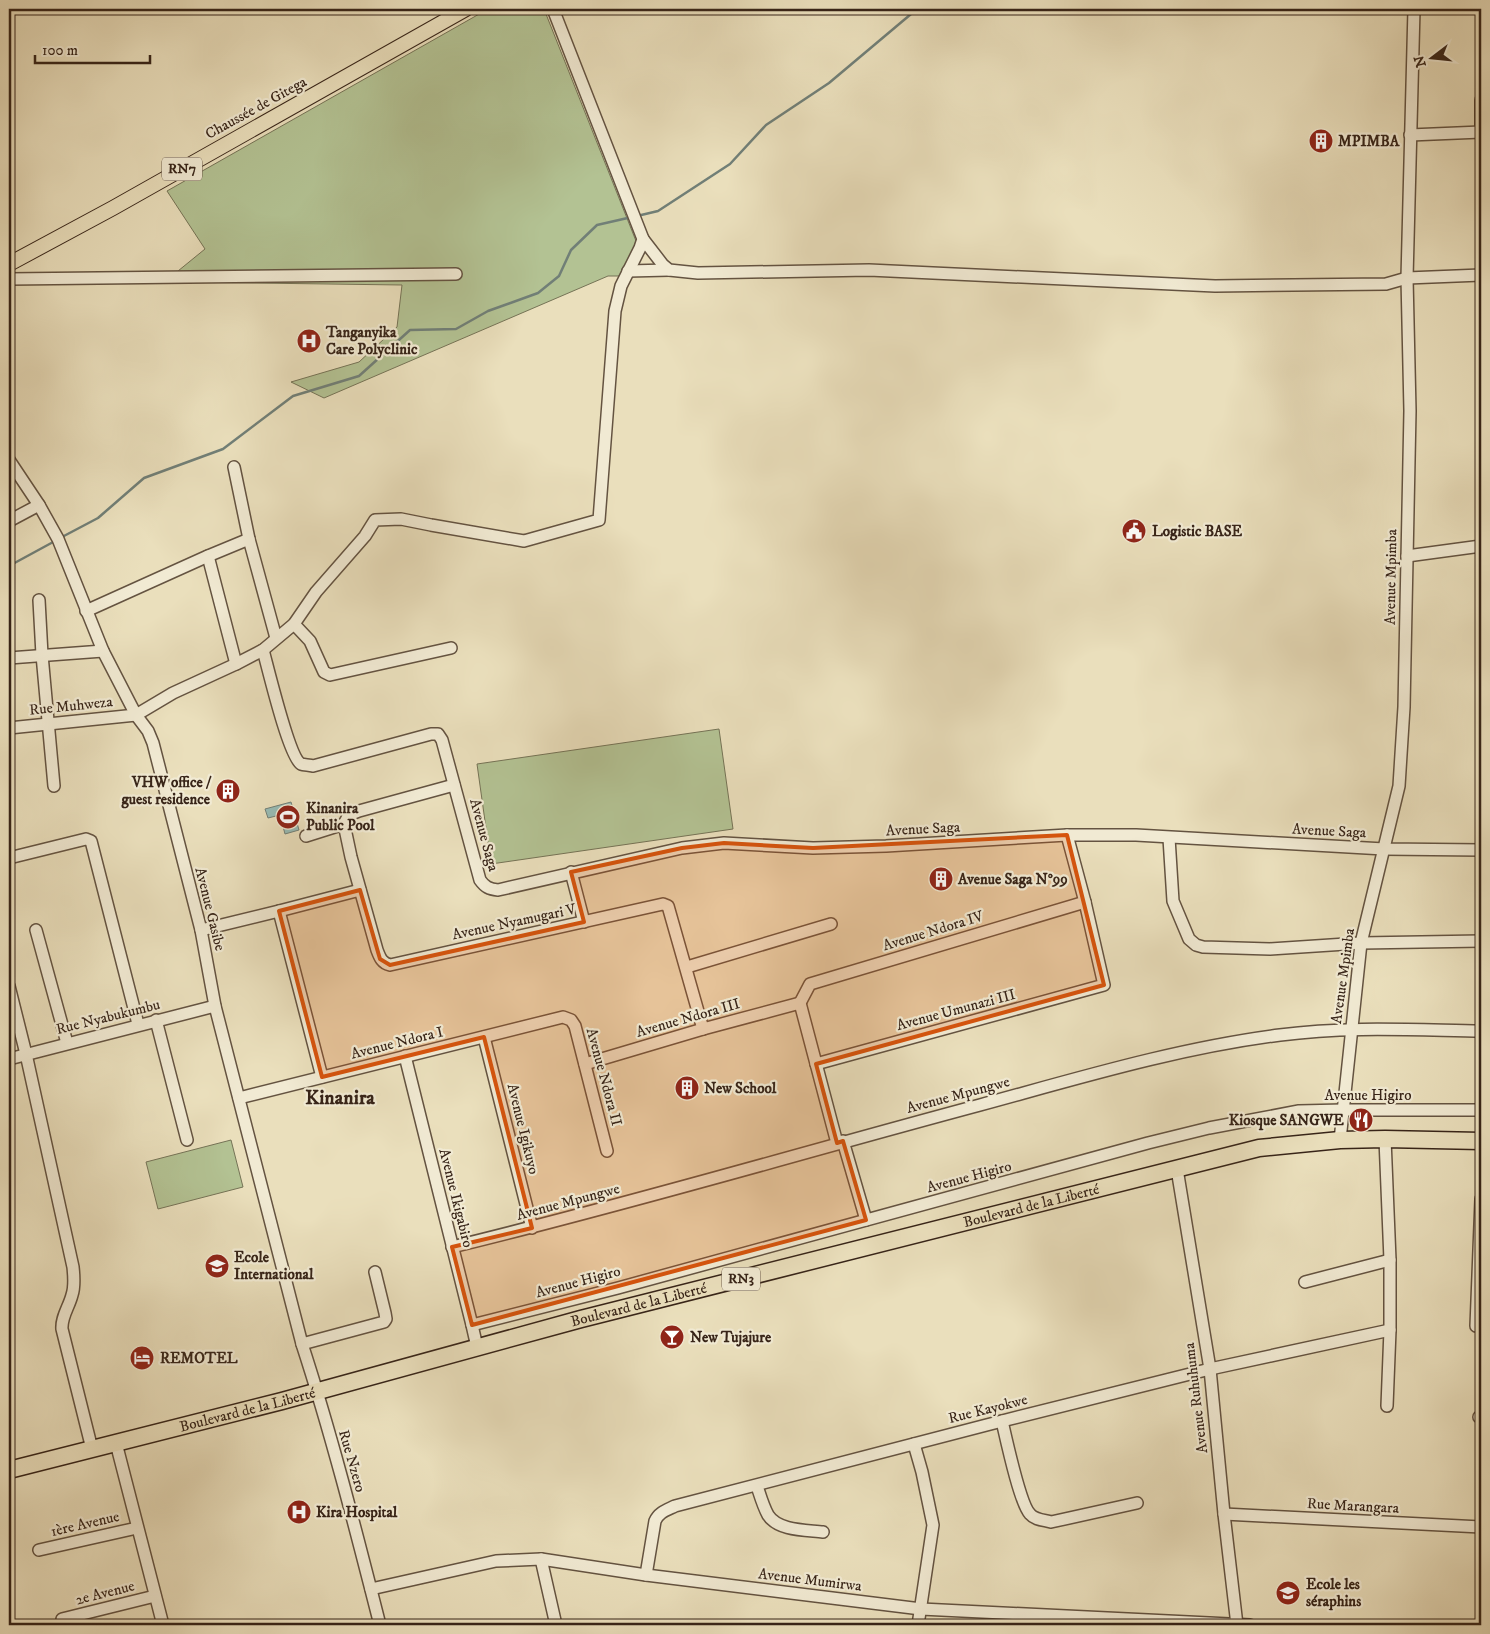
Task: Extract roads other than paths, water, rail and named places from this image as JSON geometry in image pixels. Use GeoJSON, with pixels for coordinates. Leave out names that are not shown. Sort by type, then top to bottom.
{"type":"FeatureCollection","features":[{"type":"Feature","properties":{"kind":"highway","name":"Boulevard de la Liberté"},"geometry":{"type":"LineString","coordinates":[[9,1470],[317,1392],[581,1319],[1259,1148],[1340,1140],[1481,1141]]}},
{"type":"Feature","properties":{"kind":"main road","name":"Chaussée de Gitega"},"geometry":{"type":"LineString","coordinates":[[10,261],[113,208],[466,9]]}},
{"type":"Feature","properties":{"kind":"street"},"geometry":{"type":"LineString","coordinates":[[553,9],[643,239],[669,270]]}},
{"type":"Feature","properties":{"kind":"street","name":"Avenue Mpimba"},"geometry":{"type":"LineString","coordinates":[[1340,1140],[1361,943],[1399,786],[1404,707],[1410,411],[1407,278],[1414,9]]}},
{"type":"Feature","properties":{"kind":"street"},"geometry":{"type":"LineString","coordinates":[[1410,135],[1481,132],[1481,100]]}},
{"type":"Feature","properties":{"kind":"street"},"geometry":{"type":"LineString","coordinates":[[136,715],[173,693],[263,650],[294,624],[316,592],[365,536],[375,520],[401,519],[524,541],[599,520],[615,311],[620,286],[643,239]]}},
{"type":"Feature","properties":{"kind":"street"},"geometry":{"type":"LineString","coordinates":[[628,271],[669,270],[698,273],[869,270],[1215,286],[1386,284],[1407,278],[1481,274]]}},
{"type":"Feature","properties":{"kind":"street"},"geometry":{"type":"LineString","coordinates":[[9,279],[456,274]]}},
{"type":"Feature","properties":{"kind":"street","name":"Avenue Gasibe"},"geometry":{"type":"LineString","coordinates":[[9,460],[39,504],[58,539],[103,652],[153,743],[201,930],[215,1006],[302,1344],[317,1392]]}},
{"type":"Feature","properties":{"kind":"street"},"geometry":{"type":"LineString","coordinates":[[234,467],[249,539],[276,638]]}},
{"type":"Feature","properties":{"kind":"street"},"geometry":{"type":"LineString","coordinates":[[9,521],[39,504]]}},
{"type":"Feature","properties":{"kind":"street"},"geometry":{"type":"LineString","coordinates":[[86,611],[249,539]]}},
{"type":"Feature","properties":{"kind":"street"},"geometry":{"type":"LineString","coordinates":[[1407,556],[1481,546]]}},
{"type":"Feature","properties":{"kind":"street"},"geometry":{"type":"LineString","coordinates":[[208,556],[236,664]]}},
{"type":"Feature","properties":{"kind":"street"},"geometry":{"type":"LineString","coordinates":[[39,600],[54,786]]}},
{"type":"Feature","properties":{"kind":"street"},"geometry":{"type":"LineString","coordinates":[[294,624],[310,642],[324,672],[330,675],[451,648]]}},
{"type":"Feature","properties":{"kind":"street"},"geometry":{"type":"LineString","coordinates":[[263,650],[289,742],[295,757],[302,764],[313,766],[431,734],[438,734],[442,740],[453,781],[359,811],[349,815],[344,824],[306,836]]}},
{"type":"Feature","properties":{"kind":"street"},"geometry":{"type":"LineString","coordinates":[[9,658],[103,652]]}},
{"type":"Feature","properties":{"kind":"street","name":"Rue Muhweza"},"geometry":{"type":"LineString","coordinates":[[9,728],[136,715]]}},
{"type":"Feature","properties":{"kind":"street","name":"Avenue Saga"},"geometry":{"type":"LineString","coordinates":[[453,781],[480,880],[484,886],[498,890],[682,848],[724,843],[813,848],[886,846],[1067,835],[1136,835],[1384,850],[1481,850]]}},
{"type":"Feature","properties":{"kind":"street","name":"Avenue Nyamugari V"},"geometry":{"type":"LineString","coordinates":[[344,824],[351,857],[377,950],[380,959],[386,964],[390,965],[663,904],[668,906],[703,1028]]}},
{"type":"Feature","properties":{"kind":"street"},"geometry":{"type":"LineString","coordinates":[[1067,835],[1085,902]]}},
{"type":"Feature","properties":{"kind":"street"},"geometry":{"type":"LineString","coordinates":[[1169,838],[1173,900],[1190,939],[1196,945],[1203,947],[1270,949],[1361,943],[1481,941]]}},
{"type":"Feature","properties":{"kind":"street"},"geometry":{"type":"LineString","coordinates":[[9,858],[86,839],[91,841],[138,1024]]}},
{"type":"Feature","properties":{"kind":"street"},"geometry":{"type":"LineString","coordinates":[[571,872],[584,922]]}},
{"type":"Feature","properties":{"kind":"street"},"geometry":{"type":"LineString","coordinates":[[201,930],[360,890]]}},
{"type":"Feature","properties":{"kind":"street","name":"Avenue Umunazi III"},"geometry":{"type":"LineString","coordinates":[[816,1064],[1104,985],[1085,902]]}},
{"type":"Feature","properties":{"kind":"street","name":"Avenue Ndora IV"},"geometry":{"type":"LineString","coordinates":[[800,1003],[810,984],[1085,902]]}},
{"type":"Feature","properties":{"kind":"street"},"geometry":{"type":"LineString","coordinates":[[279,911],[322,1077]]}},
{"type":"Feature","properties":{"kind":"street"},"geometry":{"type":"LineString","coordinates":[[687,968],[831,924]]}},
{"type":"Feature","properties":{"kind":"street"},"geometry":{"type":"LineString","coordinates":[[36,930],[68,1043]]}},
{"type":"Feature","properties":{"kind":"street"},"geometry":{"type":"LineString","coordinates":[[9,986],[73,1267],[75,1283],[73,1294],[62,1322],[62,1329],[92,1449]]}},
{"type":"Feature","properties":{"kind":"street"},"geometry":{"type":"LineString","coordinates":[[800,1003],[816,1064],[866,1220]]}},
{"type":"Feature","properties":{"kind":"street","name":"Avenue Ndora III"},"geometry":{"type":"LineString","coordinates":[[585,1064],[703,1028],[800,1003]]}},
{"type":"Feature","properties":{"kind":"street","name":"Rue Nyabukumbu"},"geometry":{"type":"LineString","coordinates":[[9,1059],[138,1024],[215,1006]]}},
{"type":"Feature","properties":{"kind":"street","name":"Avenue Ndora I"},"geometry":{"type":"LineString","coordinates":[[239,1098],[563,1017]]}},
{"type":"Feature","properties":{"kind":"street","name":"Avenue Ndora II"},"geometry":{"type":"LineString","coordinates":[[563,1017],[571,1020],[575,1026],[607,1151]]}},
{"type":"Feature","properties":{"kind":"street"},"geometry":{"type":"LineString","coordinates":[[156,1020],[187,1140]]}},
{"type":"Feature","properties":{"kind":"street","name":"Avenue Mpungwe"},"geometry":{"type":"LineString","coordinates":[[452,1247],[532,1228],[840,1142],[1164,1055],[1283,1034],[1351,1029],[1481,1031]]}},
{"type":"Feature","properties":{"kind":"street","name":"Avenue Igikuyo"},"geometry":{"type":"LineString","coordinates":[[484,1037],[532,1228]]}},
{"type":"Feature","properties":{"kind":"street","name":"Avenue Ikigabiro"},"geometry":{"type":"LineString","coordinates":[[405,1056],[477,1347]]}},
{"type":"Feature","properties":{"kind":"street","name":"Avenue Higiro"},"geometry":{"type":"LineString","coordinates":[[472,1325],[618,1288],[1209,1128],[1299,1111],[1481,1110]]}},
{"type":"Feature","properties":{"kind":"street"},"geometry":{"type":"LineString","coordinates":[[1385,1139],[1390,1260],[1387,1406]]}},
{"type":"Feature","properties":{"kind":"street","name":"Avenue Ruhuhuma"},"geometry":{"type":"LineString","coordinates":[[1177,1169],[1210,1369],[1237,1625]]}},
{"type":"Feature","properties":{"kind":"street"},"geometry":{"type":"LineString","coordinates":[[1476,1326],[1481,1199]]}},
{"type":"Feature","properties":{"kind":"street"},"geometry":{"type":"LineString","coordinates":[[1306,1282],[1390,1260]]}},
{"type":"Feature","properties":{"kind":"street"},"geometry":{"type":"LineString","coordinates":[[302,1344],[384,1322],[386,1320],[385,1313],[375,1272]]}},
{"type":"Feature","properties":{"kind":"street","name":"Rue Kayokwe"},"geometry":{"type":"LineString","coordinates":[[646,1575],[655,1521],[658,1516],[675,1506],[1210,1369],[1390,1330]]}},
{"type":"Feature","properties":{"kind":"street","name":"Rue Nzero"},"geometry":{"type":"LineString","coordinates":[[317,1392],[380,1625]]}},
{"type":"Feature","properties":{"kind":"street"},"geometry":{"type":"LineString","coordinates":[[1002,1421],[1027,1509],[1030,1514],[1038,1519],[1052,1522],[1137,1503]]}},
{"type":"Feature","properties":{"kind":"street"},"geometry":{"type":"LineString","coordinates":[[116,1443],[163,1625]]}},
{"type":"Feature","properties":{"kind":"street"},"geometry":{"type":"LineString","coordinates":[[914,1444],[933,1524],[918,1625]]}},
{"type":"Feature","properties":{"kind":"street"},"geometry":{"type":"LineString","coordinates":[[757,1486],[767,1514],[772,1521],[793,1528],[822,1532]]}},
{"type":"Feature","properties":{"kind":"street","name":"Rue Marangara"},"geometry":{"type":"LineString","coordinates":[[1224,1514],[1481,1527]]}},
{"type":"Feature","properties":{"kind":"street","name":"1ère Avenue"},"geometry":{"type":"LineString","coordinates":[[39,1550],[137,1528]]}},
{"type":"Feature","properties":{"kind":"street"},"geometry":{"type":"LineString","coordinates":[[541,1559],[556,1625]]}},
{"type":"Feature","properties":{"kind":"street","name":"Avenue Mumirwa"},"geometry":{"type":"LineString","coordinates":[[371,1589],[496,1561],[541,1559],[646,1575],[921,1609],[1125,1622],[1250,1625]]}},
{"type":"Feature","properties":{"kind":"street","name":"2e Avenue"},"geometry":{"type":"LineString","coordinates":[[62,1619],[155,1596]]}},
{"type":"Feature","properties":{"kind":"water","name":"Kinanira Public Pool"},"geometry":{"type":"Polygon","coordinates":[[[291,802],[299,830],[285,834],[280,815],[268,818],[265,809],[291,802]]]}},
{"type":"Feature","properties":{"kind":"waterway"},"geometry":{"type":"LineString","coordinates":[[637,216],[658,211],[730,164],[766,125],[829,83],[917,9]]}},
{"type":"Feature","properties":{"kind":"waterway"},"geometry":{"type":"LineString","coordinates":[[62,537],[98,518],[144,478],[223,449],[293,396],[359,376],[410,330],[456,329],[488,311],[538,293],[559,276],[571,250],[597,225],[632,217]]}},
{"type":"Feature","properties":{"kind":"waterway"},"geometry":{"type":"LineString","coordinates":[[9,566],[55,541]]}},
{"type":"Feature","properties":{"kind":"place","name":"MPIMBA"},"geometry":{"type":"Point","coordinates":[1321,141]}},
{"type":"Feature","properties":{"kind":"place","name":"Tanganyika Care Polyclinic"},"geometry":{"type":"Point","coordinates":[309,341]}},
{"type":"Feature","properties":{"kind":"place","name":"Logistic BASE"},"geometry":{"type":"Point","coordinates":[1134,531]}},
{"type":"Feature","properties":{"kind":"place","name":"VHW office / guest residence"},"geometry":{"type":"Point","coordinates":[228,791]}},
{"type":"Feature","properties":{"kind":"place","name":"Kinanira Public Pool"},"geometry":{"type":"Point","coordinates":[288,817]}},
{"type":"Feature","properties":{"kind":"place","name":"Avenue Saga N°99"},"geometry":{"type":"Point","coordinates":[941,879]}},
{"type":"Feature","properties":{"kind":"place","name":"New School"},"geometry":{"type":"Point","coordinates":[687,1088]}},
{"type":"Feature","properties":{"kind":"place","name":"Kiosque SANGWE"},"geometry":{"type":"Point","coordinates":[1361,1120]}},
{"type":"Feature","properties":{"kind":"place","name":"Ecole International"},"geometry":{"type":"Point","coordinates":[217,1266]}},
{"type":"Feature","properties":{"kind":"place","name":"New Tujajure"},"geometry":{"type":"Point","coordinates":[672,1337]}},
{"type":"Feature","properties":{"kind":"place","name":"REMOTEL"},"geometry":{"type":"Point","coordinates":[142,1358]}},
{"type":"Feature","properties":{"kind":"place","name":"Kira Hospital"},"geometry":{"type":"Point","coordinates":[299,1512]}},
{"type":"Feature","properties":{"kind":"place","name":"Ecole les séraphins"},"geometry":{"type":"Point","coordinates":[1288,1593]}},
{"type":"Feature","properties":{"kind":"district","name":"Kinanira"},"geometry":{"type":"Point","coordinates":[340,1098]}}]}
